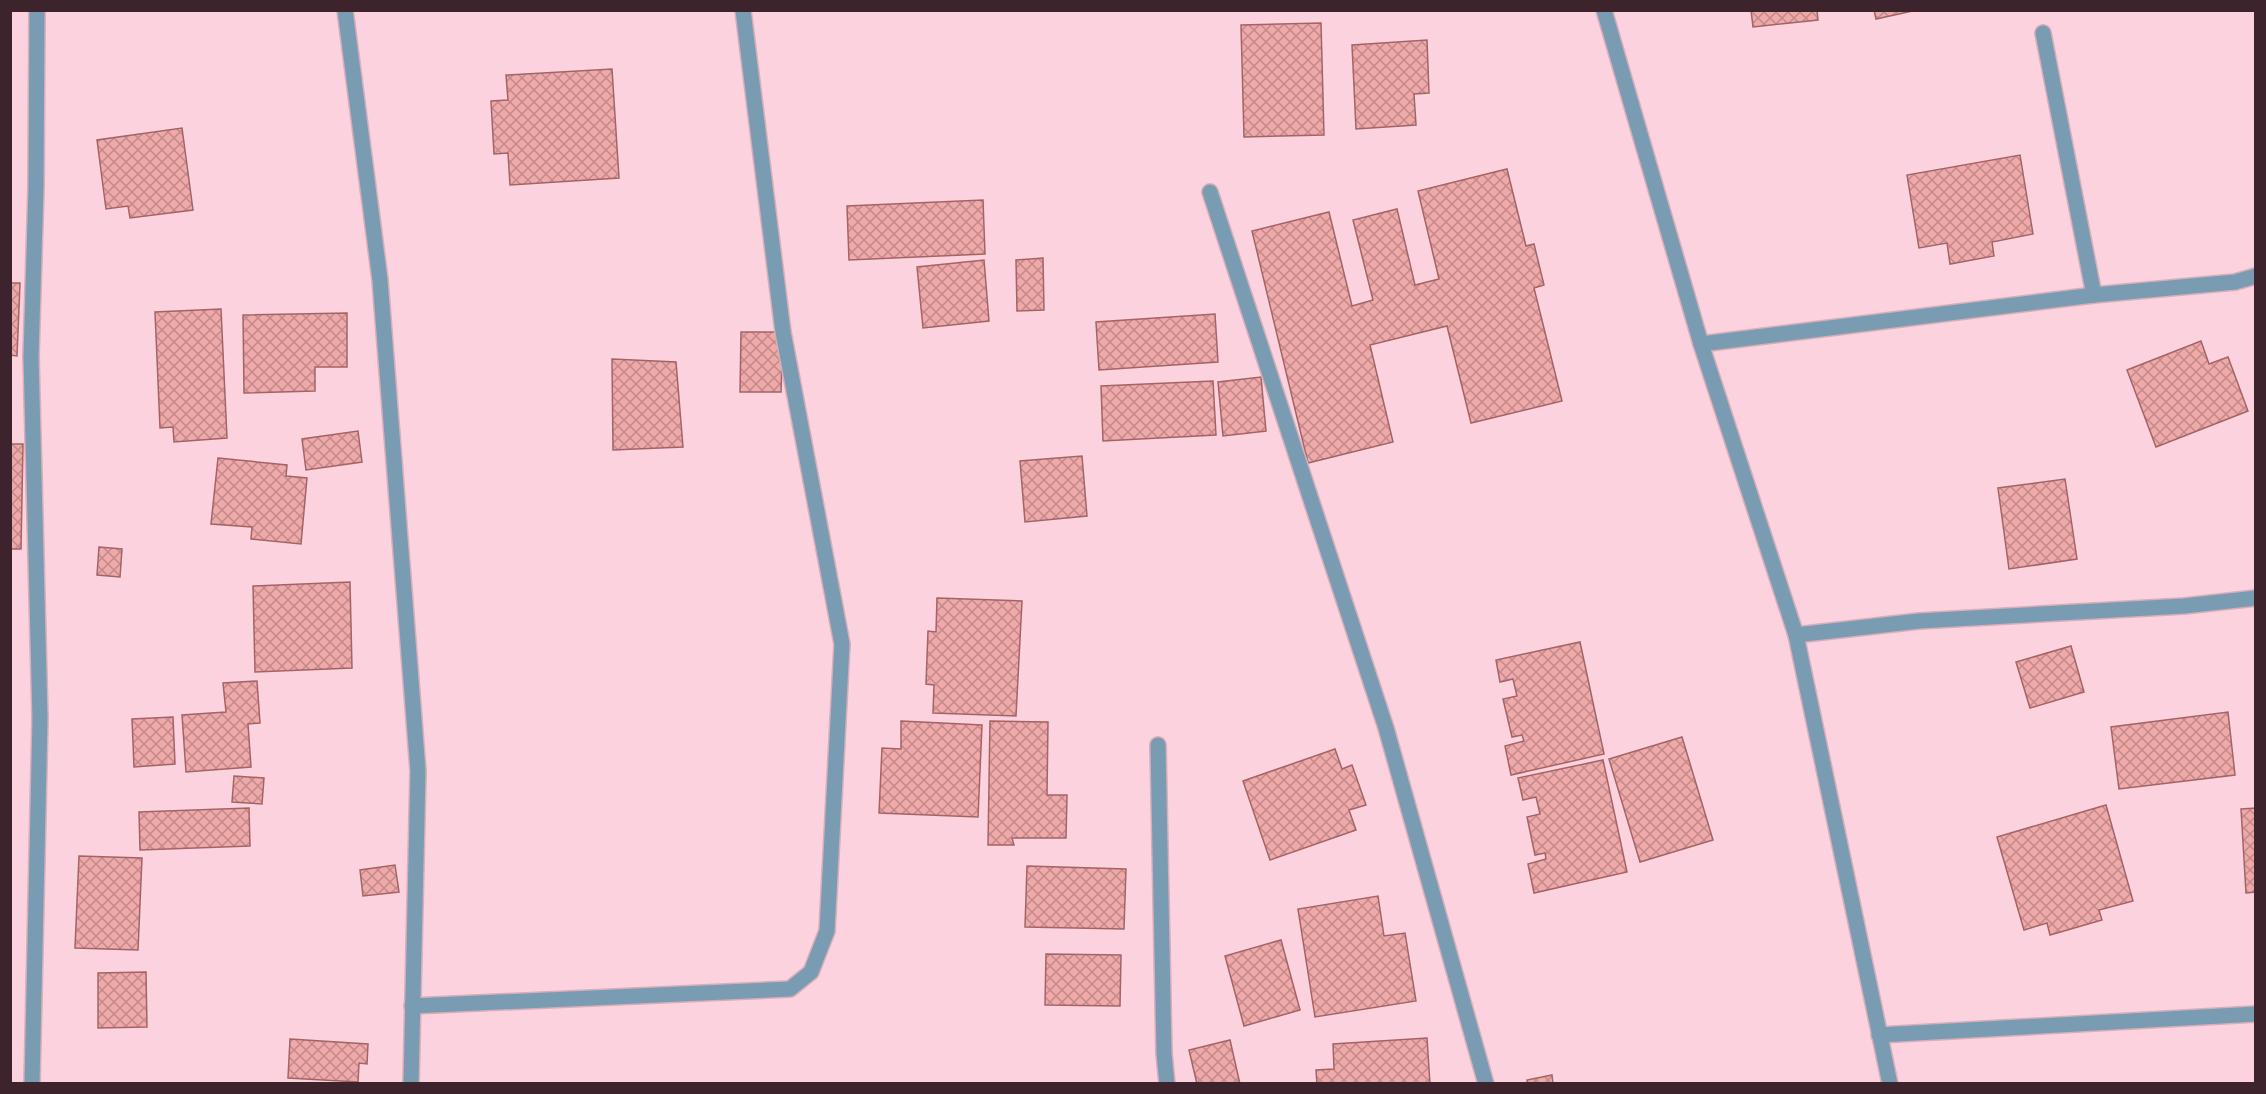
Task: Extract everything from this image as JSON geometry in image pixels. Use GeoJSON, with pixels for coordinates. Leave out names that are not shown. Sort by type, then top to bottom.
{"type":"FeatureCollection","features":[{"type":"Feature","properties":{"kind":"street"},"geometry":{"type":"LineString","coordinates":[[32,1083],[40,718],[31,357],[36,187],[37,10]]}},
{"type":"Feature","properties":{"kind":"street"},"geometry":{"type":"LineString","coordinates":[[345,10],[380,280],[418,771],[411,1083]]}},
{"type":"Feature","properties":{"kind":"street"},"geometry":{"type":"LineString","coordinates":[[412,1006],[790,989],[812,972],[827,931],[842,644],[783,332],[743,10]]}},
{"type":"Feature","properties":{"kind":"street"},"geometry":{"type":"LineString","coordinates":[[1604,10],[1701,344],[1796,635],[1890,1083]]}},
{"type":"Feature","properties":{"kind":"street"},"geometry":{"type":"LineString","coordinates":[[2043,33],[2094,295]]}},
{"type":"Feature","properties":{"kind":"street"},"geometry":{"type":"LineString","coordinates":[[1210,192],[1386,728],[1486,1083]]}},
{"type":"Feature","properties":{"kind":"street"},"geometry":{"type":"LineString","coordinates":[[1701,344],[2094,295],[2235,282],[2256,276]]}},
{"type":"Feature","properties":{"kind":"street"},"geometry":{"type":"LineString","coordinates":[[1796,635],[1919,621],[2184,606],[2256,598]]}},
{"type":"Feature","properties":{"kind":"street"},"geometry":{"type":"LineString","coordinates":[[1158,745],[1164,1053],[1167,1083]]}},
{"type":"Feature","properties":{"kind":"street"},"geometry":{"type":"LineString","coordinates":[[1879,1035],[2256,1014]]}},
{"type":"Feature","properties":{"kind":"building"},"geometry":{"type":"Polygon","coordinates":[[[1751,10],[1817,10],[1818,20],[1753,27],[1751,10]]]}},
{"type":"Feature","properties":{"kind":"building"},"geometry":{"type":"Polygon","coordinates":[[[1874,10],[1917,10],[1876,19],[1874,10]]]}},
{"type":"Feature","properties":{"kind":"building"},"geometry":{"type":"Polygon","coordinates":[[[1321,23],[1324,135],[1244,137],[1241,25],[1321,23]]]}},
{"type":"Feature","properties":{"kind":"building"},"geometry":{"type":"Polygon","coordinates":[[[1427,40],[1429,93],[1414,94],[1416,125],[1356,129],[1352,45],[1427,40]]]}},
{"type":"Feature","properties":{"kind":"building"},"geometry":{"type":"Polygon","coordinates":[[[612,69],[619,178],[510,185],[508,153],[494,154],[491,101],[508,100],[506,75],[612,69]]]}},
{"type":"Feature","properties":{"kind":"building"},"geometry":{"type":"Polygon","coordinates":[[[182,128],[193,210],[130,218],[128,206],[106,209],[97,140],[182,128]]]}},
{"type":"Feature","properties":{"kind":"building"},"geometry":{"type":"Polygon","coordinates":[[[2020,155],[2033,234],[1992,242],[1994,256],[1950,264],[1947,243],[1919,248],[1907,175],[2020,155]]]}},
{"type":"Feature","properties":{"kind":"building"},"geometry":{"type":"Polygon","coordinates":[[[1507,169],[1526,246],[1534,244],[1544,285],[1534,288],[1562,401],[1471,423],[1447,326],[1370,345],[1393,442],[1308,463],[1252,231],[1329,212],[1352,306],[1373,300],[1353,220],[1397,209],[1415,285],[1439,279],[1418,191],[1507,169]]]}},
{"type":"Feature","properties":{"kind":"building"},"geometry":{"type":"Polygon","coordinates":[[[983,200],[985,254],[849,260],[847,206],[983,200]]]}},
{"type":"Feature","properties":{"kind":"building"},"geometry":{"type":"Polygon","coordinates":[[[1043,258],[1044,310],[1017,311],[1016,260],[1043,258]]]}},
{"type":"Feature","properties":{"kind":"building"},"geometry":{"type":"Polygon","coordinates":[[[984,260],[989,321],[923,328],[917,267],[984,260]]]}},
{"type":"Feature","properties":{"kind":"building"},"geometry":{"type":"Polygon","coordinates":[[[10,283],[20,283],[17,356],[10,355],[10,283]]]}},
{"type":"Feature","properties":{"kind":"building"},"geometry":{"type":"Polygon","coordinates":[[[221,309],[227,438],[174,442],[173,427],[160,428],[155,312],[221,309]]]}},
{"type":"Feature","properties":{"kind":"building"},"geometry":{"type":"Polygon","coordinates":[[[347,313],[347,367],[315,367],[315,391],[244,393],[243,315],[347,313]]]}},
{"type":"Feature","properties":{"kind":"building"},"geometry":{"type":"Polygon","coordinates":[[[1215,314],[1218,362],[1099,370],[1096,322],[1215,314]]]}},
{"type":"Feature","properties":{"kind":"building"},"geometry":{"type":"Polygon","coordinates":[[[741,332],[783,332],[781,392],[740,392],[741,332]]]}},
{"type":"Feature","properties":{"kind":"building"},"geometry":{"type":"Polygon","coordinates":[[[2201,341],[2209,364],[2228,357],[2248,411],[2156,447],[2127,370],[2201,341]]]}},
{"type":"Feature","properties":{"kind":"building"},"geometry":{"type":"Polygon","coordinates":[[[612,359],[676,362],[683,447],[613,450],[612,359]]]}},
{"type":"Feature","properties":{"kind":"building"},"geometry":{"type":"Polygon","coordinates":[[[1261,377],[1266,431],[1223,436],[1218,382],[1261,377]]]}},
{"type":"Feature","properties":{"kind":"building"},"geometry":{"type":"Polygon","coordinates":[[[1213,381],[1216,435],[1103,441],[1101,386],[1213,381]]]}},
{"type":"Feature","properties":{"kind":"building"},"geometry":{"type":"Polygon","coordinates":[[[358,431],[362,462],[306,470],[302,439],[358,431]]]}},
{"type":"Feature","properties":{"kind":"building"},"geometry":{"type":"Polygon","coordinates":[[[10,444],[23,444],[21,549],[10,549],[10,444]]]}},
{"type":"Feature","properties":{"kind":"building"},"geometry":{"type":"Polygon","coordinates":[[[1082,456],[1087,516],[1025,522],[1020,461],[1082,456]]]}},
{"type":"Feature","properties":{"kind":"building"},"geometry":{"type":"Polygon","coordinates":[[[218,458],[287,465],[286,476],[307,478],[301,544],[251,539],[252,527],[211,524],[218,458]]]}},
{"type":"Feature","properties":{"kind":"building"},"geometry":{"type":"Polygon","coordinates":[[[2065,479],[2077,559],[2009,569],[1998,488],[2065,479]]]}},
{"type":"Feature","properties":{"kind":"building"},"geometry":{"type":"Polygon","coordinates":[[[99,547],[122,549],[120,577],[97,575],[99,547]]]}},
{"type":"Feature","properties":{"kind":"building"},"geometry":{"type":"Polygon","coordinates":[[[350,582],[352,668],[255,672],[253,586],[350,582]]]}},
{"type":"Feature","properties":{"kind":"building"},"geometry":{"type":"Polygon","coordinates":[[[937,598],[1022,601],[1016,716],[933,713],[934,685],[926,684],[928,631],[936,632],[937,598]]]}},
{"type":"Feature","properties":{"kind":"building"},"geometry":{"type":"Polygon","coordinates":[[[1580,642],[1604,754],[1511,775],[1505,746],[1524,741],[1522,735],[1512,737],[1503,699],[1517,696],[1513,679],[1500,682],[1496,660],[1580,642]]]}},
{"type":"Feature","properties":{"kind":"building"},"geometry":{"type":"Polygon","coordinates":[[[2071,646],[2084,692],[2030,708],[2016,662],[2071,646]]]}},
{"type":"Feature","properties":{"kind":"building"},"geometry":{"type":"Polygon","coordinates":[[[257,681],[260,723],[248,724],[251,767],[186,772],[182,715],[226,712],[223,683],[257,681]]]}},
{"type":"Feature","properties":{"kind":"building"},"geometry":{"type":"Polygon","coordinates":[[[2228,712],[2235,775],[2119,789],[2111,727],[2228,712]]]}},
{"type":"Feature","properties":{"kind":"building"},"geometry":{"type":"Polygon","coordinates":[[[173,717],[175,764],[134,767],[132,719],[173,717]]]}},
{"type":"Feature","properties":{"kind":"building"},"geometry":{"type":"Polygon","coordinates":[[[901,721],[982,725],[978,817],[879,813],[882,748],[901,749],[901,721]]]}},
{"type":"Feature","properties":{"kind":"building"},"geometry":{"type":"Polygon","coordinates":[[[990,721],[1048,722],[1047,795],[1067,795],[1066,838],[1012,838],[1014,845],[988,845],[990,721]]]}},
{"type":"Feature","properties":{"kind":"building"},"geometry":{"type":"Polygon","coordinates":[[[1682,737],[1713,840],[1640,862],[1609,759],[1682,737]]]}},
{"type":"Feature","properties":{"kind":"building"},"geometry":{"type":"Polygon","coordinates":[[[1335,749],[1342,769],[1352,765],[1366,805],[1349,810],[1356,830],[1270,860],[1243,781],[1335,749]]]}},
{"type":"Feature","properties":{"kind":"building"},"geometry":{"type":"Polygon","coordinates":[[[1603,760],[1627,872],[1534,893],[1528,864],[1546,859],[1545,853],[1535,855],[1527,817],[1540,814],[1536,797],[1523,800],[1518,778],[1603,760]]]}},
{"type":"Feature","properties":{"kind":"building"},"geometry":{"type":"Polygon","coordinates":[[[234,776],[264,778],[262,804],[232,802],[234,776]]]}},
{"type":"Feature","properties":{"kind":"building"},"geometry":{"type":"Polygon","coordinates":[[[2106,805],[2133,901],[2099,910],[2102,920],[2050,935],[2047,923],[2024,930],[1997,837],[2106,805]]]}},
{"type":"Feature","properties":{"kind":"building"},"geometry":{"type":"Polygon","coordinates":[[[249,808],[250,846],[140,850],[139,812],[249,808]]]}},
{"type":"Feature","properties":{"kind":"building"},"geometry":{"type":"Polygon","coordinates":[[[2256,808],[2256,892],[2246,893],[2241,809],[2256,808]]]}},
{"type":"Feature","properties":{"kind":"building"},"geometry":{"type":"Polygon","coordinates":[[[79,856],[142,858],[138,950],[75,948],[79,856]]]}},
{"type":"Feature","properties":{"kind":"building"},"geometry":{"type":"Polygon","coordinates":[[[395,865],[399,892],[363,896],[360,870],[395,865]]]}},
{"type":"Feature","properties":{"kind":"building"},"geometry":{"type":"Polygon","coordinates":[[[1027,866],[1126,869],[1124,929],[1025,927],[1027,866]]]}},
{"type":"Feature","properties":{"kind":"building"},"geometry":{"type":"Polygon","coordinates":[[[1378,896],[1384,936],[1405,933],[1416,1001],[1315,1017],[1298,909],[1378,896]]]}},
{"type":"Feature","properties":{"kind":"building"},"geometry":{"type":"Polygon","coordinates":[[[1281,940],[1300,1010],[1244,1026],[1225,956],[1281,940]]]}},
{"type":"Feature","properties":{"kind":"building"},"geometry":{"type":"Polygon","coordinates":[[[1046,954],[1121,955],[1120,1006],[1045,1005],[1046,954]]]}},
{"type":"Feature","properties":{"kind":"building"},"geometry":{"type":"Polygon","coordinates":[[[146,972],[147,1027],[98,1028],[98,973],[146,972]]]}},
{"type":"Feature","properties":{"kind":"building"},"geometry":{"type":"Polygon","coordinates":[[[1427,1038],[1430,1084],[1317,1084],[1316,1070],[1334,1069],[1333,1044],[1427,1038]]]}},
{"type":"Feature","properties":{"kind":"building"},"geometry":{"type":"Polygon","coordinates":[[[290,1039],[368,1044],[367,1064],[359,1063],[358,1082],[288,1078],[290,1039]]]}},
{"type":"Feature","properties":{"kind":"building"},"geometry":{"type":"Polygon","coordinates":[[[1230,1040],[1240,1084],[1197,1084],[1189,1050],[1230,1040]]]}},
{"type":"Feature","properties":{"kind":"building"},"geometry":{"type":"Polygon","coordinates":[[[1552,1075],[1553,1084],[1528,1084],[1527,1080],[1552,1075]]]}}]}
